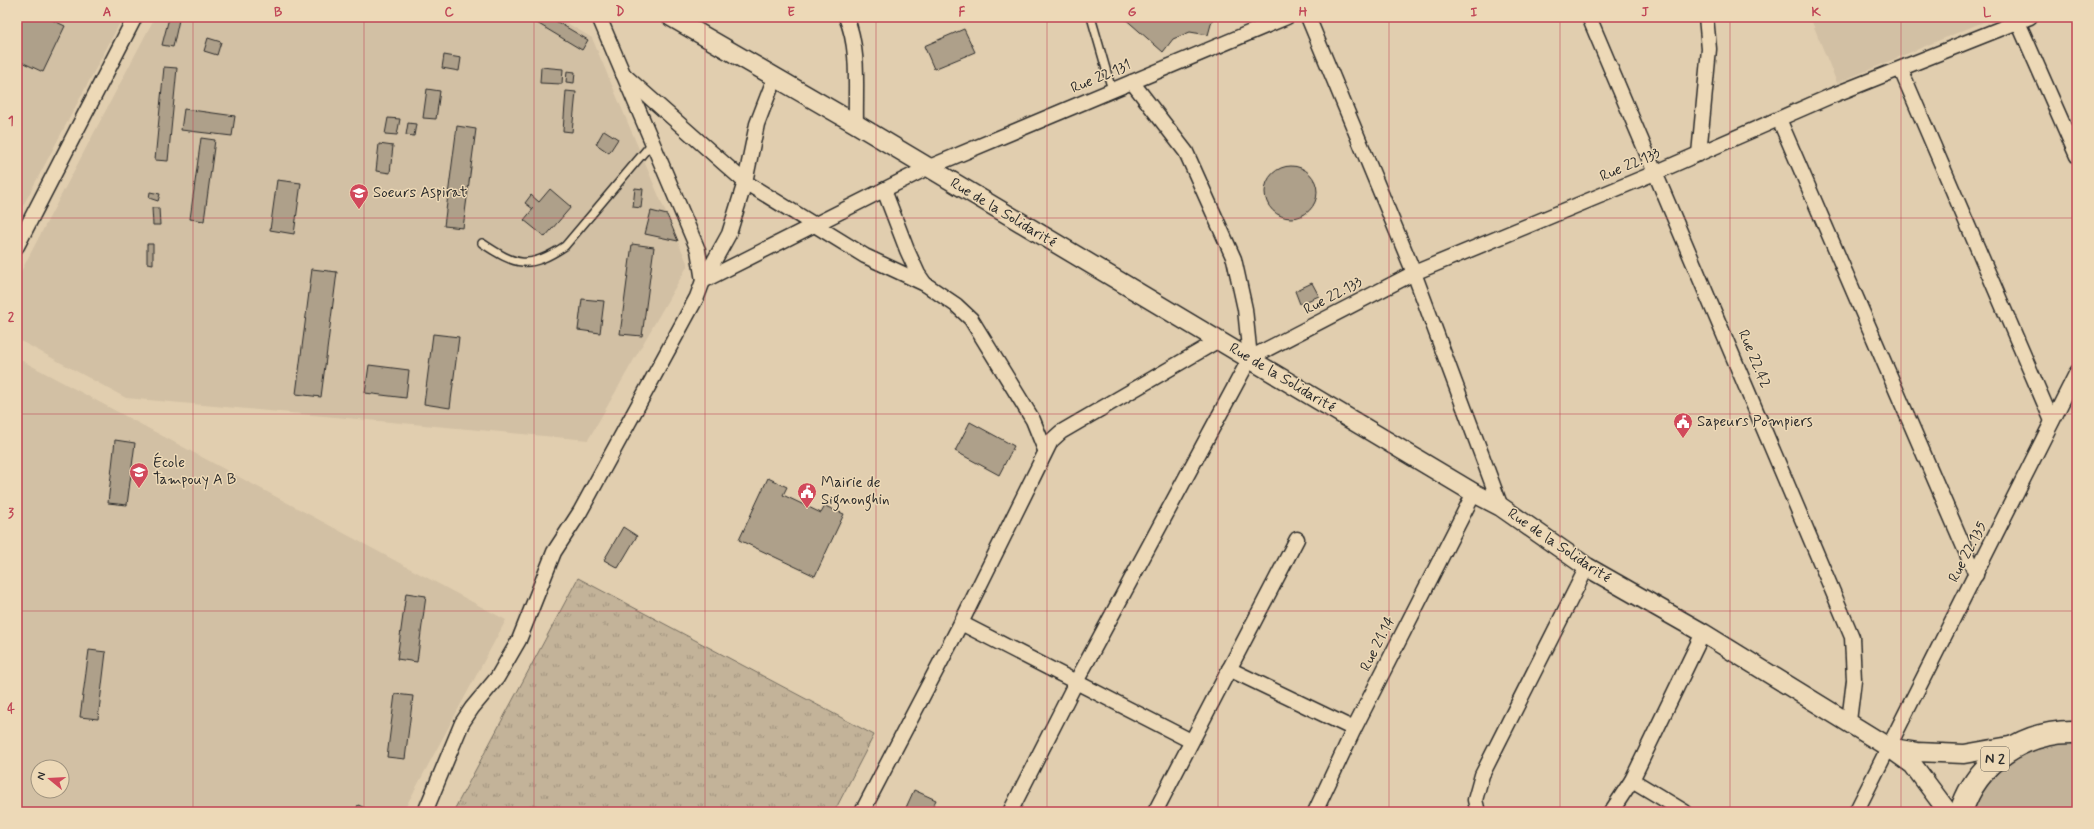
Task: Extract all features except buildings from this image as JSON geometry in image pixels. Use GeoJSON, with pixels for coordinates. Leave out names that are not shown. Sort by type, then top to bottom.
{"type":"FeatureCollection","features":[{"type":"Feature","properties":{"kind":"main road","name":"N 2"},"geometry":{"type":"LineString","coordinates":[[2052,733],[2077,722]]}},
{"type":"Feature","properties":{"kind":"main road","name":"N 2"},"geometry":{"type":"LineString","coordinates":[[1961,812],[1980,775],[1996,758],[2015,745],[2039,736],[2052,733],[2077,732]]}},
{"type":"Feature","properties":{"kind":"street"},"geometry":{"type":"LineString","coordinates":[[17,246],[135,17]]}},
{"type":"Feature","properties":{"kind":"street"},"geometry":{"type":"LineString","coordinates":[[599,17],[698,250],[703,281]]}},
{"type":"Feature","properties":{"kind":"street","name":"Rue de la Solidarité"},"geometry":{"type":"LineString","coordinates":[[671,17],[856,124],[1474,493],[1501,507],[1587,567],[1703,633],[1849,722],[1888,747],[1913,766],[1948,812]]}},
{"type":"Feature","properties":{"kind":"street"},"geometry":{"type":"LineString","coordinates":[[846,17],[852,41],[854,60],[856,124]]}},
{"type":"Feature","properties":{"kind":"street","name":"Rue 22.131"},"geometry":{"type":"LineString","coordinates":[[703,281],[928,168],[1287,17]]}},
{"type":"Feature","properties":{"kind":"street"},"geometry":{"type":"LineString","coordinates":[[1308,17],[1414,272],[1501,507]]}},
{"type":"Feature","properties":{"kind":"street","name":"Rue 22.42"},"geometry":{"type":"LineString","coordinates":[[1589,17],[1657,172],[1852,637],[1854,680],[1849,722]]}},
{"type":"Feature","properties":{"kind":"street"},"geometry":{"type":"LineString","coordinates":[[1699,154],[1709,49],[1706,17]]}},
{"type":"Feature","properties":{"kind":"street"},"geometry":{"type":"LineString","coordinates":[[2024,20],[2077,156]]}},
{"type":"Feature","properties":{"kind":"street","name":"Rue 22.133"},"geometry":{"type":"LineString","coordinates":[[1250,358],[1414,272],[1657,172],[1831,96],[1901,70],[2024,20]]}},
{"type":"Feature","properties":{"kind":"street"},"geometry":{"type":"LineString","coordinates":[[1901,70],[2052,421]]}},
{"type":"Feature","properties":{"kind":"street"},"geometry":{"type":"LineString","coordinates":[[623,74],[745,182],[865,256],[924,284],[956,305],[971,319],[1033,420],[1045,450]]}},
{"type":"Feature","properties":{"kind":"street"},"geometry":{"type":"LineString","coordinates":[[425,812],[462,723],[496,678],[519,640],[554,552],[580,512],[697,297],[703,281],[729,234],[745,182],[757,124],[775,77]]}},
{"type":"Feature","properties":{"kind":"street"},"geometry":{"type":"LineString","coordinates":[[1010,812],[1076,682],[1250,358],[1245,309],[1234,258],[1186,152],[1132,82]]}},
{"type":"Feature","properties":{"kind":"street"},"geometry":{"type":"LineString","coordinates":[[1779,119],[1976,575]]}},
{"type":"Feature","properties":{"kind":"street"},"geometry":{"type":"LineString","coordinates":[[884,190],[906,250],[924,284]]}},
{"type":"Feature","properties":{"kind":"street"},"geometry":{"type":"LineString","coordinates":[[862,812],[961,623],[1045,450],[1051,441],[1061,432],[1218,340]]}},
{"type":"Feature","properties":{"kind":"street","name":"Rue 22.135"},"geometry":{"type":"LineString","coordinates":[[1856,812],[2077,372]]}},
{"type":"Feature","properties":{"kind":"street","name":"Rue 21.14"},"geometry":{"type":"LineString","coordinates":[[1318,811],[1354,729],[1474,493]]}},
{"type":"Feature","properties":{"kind":"street"},"geometry":{"type":"LineString","coordinates":[[1158,811],[1191,741],[1297,539]]}},
{"type":"Feature","properties":{"kind":"street"},"geometry":{"type":"LineString","coordinates":[[1478,812],[1475,800],[1482,775],[1587,567]]}},
{"type":"Feature","properties":{"kind":"street"},"geometry":{"type":"LineString","coordinates":[[961,623],[1191,741]]}},
{"type":"Feature","properties":{"kind":"street"},"geometry":{"type":"LineString","coordinates":[[1611,812],[1632,780],[1703,633]]}},
{"type":"Feature","properties":{"kind":"street"},"geometry":{"type":"LineString","coordinates":[[1229,669],[1354,729]]}},
{"type":"Feature","properties":{"kind":"street","name":"Rue de la Solidarité"},"geometry":{"type":"LineString","coordinates":[[1888,747],[1916,752],[1964,754],[2015,745]]}},
{"type":"Feature","properties":{"kind":"street"},"geometry":{"type":"LineString","coordinates":[[1632,780],[1685,812]]}},
{"type":"Feature","properties":{"kind":"lane"},"geometry":{"type":"LineString","coordinates":[[1091,17],[1112,90]]}},
{"type":"Feature","properties":{"kind":"lane"},"geometry":{"type":"LineString","coordinates":[[482,243],[505,259],[526,263],[548,257],[565,246],[652,143]]}},
{"type":"Feature","properties":{"kind":"shaded area"},"geometry":{"type":"Polygon","coordinates":[[[17,17],[123,17],[17,217],[17,17]]]}},
{"type":"Feature","properties":{"kind":"shaded area","name":"Soeurs Aspirat"},"geometry":{"type":"Polygon","coordinates":[[[155,17],[557,17],[592,38],[688,265],[588,440],[126,398],[17,339],[17,279],[155,17]]]}},
{"type":"Feature","properties":{"kind":"shaded area"},"geometry":{"type":"Polygon","coordinates":[[[1810,17],[1995,17],[1837,83],[1810,17]]]}},
{"type":"Feature","properties":{"kind":"shaded area","name":"École Tampouy A B"},"geometry":{"type":"Polygon","coordinates":[[[17,358],[506,620],[403,812],[17,812],[17,358]]]}},
{"type":"Feature","properties":{"kind":"green space"},"geometry":{"type":"Polygon","coordinates":[[[578,578],[874,735],[834,812],[453,812],[578,578]]]}},
{"type":"Feature","properties":{"kind":"green space"},"geometry":{"type":"Polygon","coordinates":[[[2069,743],[2077,744],[2077,812],[1973,812],[1980,797],[1989,784],[2011,763],[2038,749],[2069,743]]]}},
{"type":"Feature","properties":{"kind":"place","name":"Soeurs Aspirat"},"geometry":{"type":"Point","coordinates":[359,210]}},
{"type":"Feature","properties":{"kind":"place","name":"Sapeurs Pompiers"},"geometry":{"type":"Point","coordinates":[1683,439]}},
{"type":"Feature","properties":{"kind":"place","name":"École Tampouy A B"},"geometry":{"type":"Point","coordinates":[139,489]}},
{"type":"Feature","properties":{"kind":"place","name":"Mairie de Signonghin"},"geometry":{"type":"Point","coordinates":[807,509]}}]}
